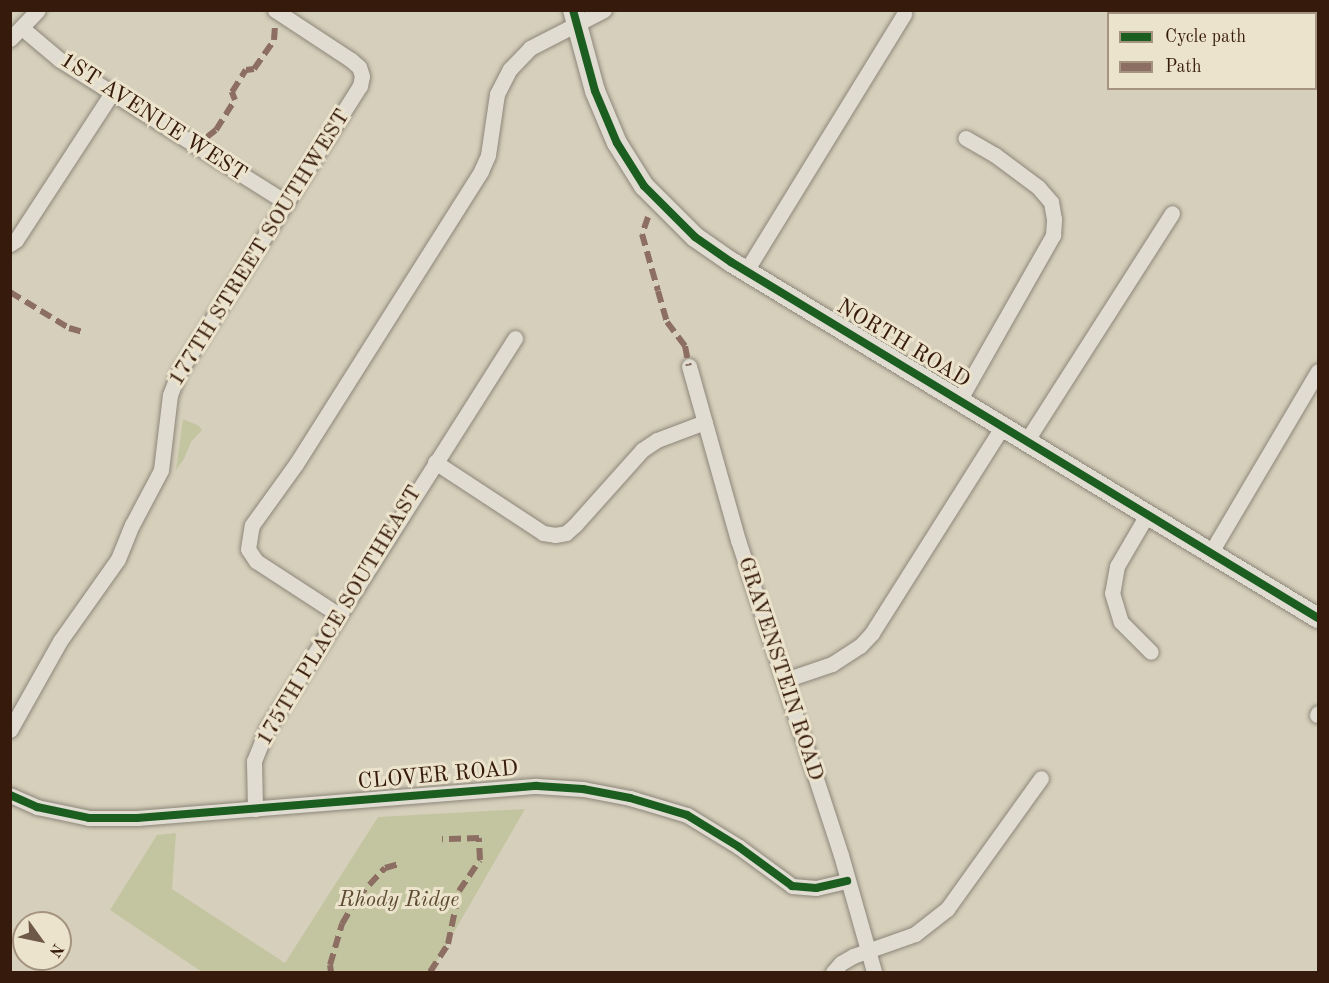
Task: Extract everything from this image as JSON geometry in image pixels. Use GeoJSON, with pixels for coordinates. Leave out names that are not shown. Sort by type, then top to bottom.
{"type":"FeatureCollection","features":[{"type":"Feature","properties":{"kind":"street"},"geometry":{"type":"LineString","coordinates":[[10,39],[38,10]]}},
{"type":"Feature","properties":{"kind":"street","name":"177TH STREET SOUTHWEST"},"geometry":{"type":"LineString","coordinates":[[10,730],[60,641],[118,559],[132,525],[161,470],[170,395],[179,372],[360,86],[362,76],[359,67],[275,10]]}},
{"type":"Feature","properties":{"kind":"street"},"geometry":{"type":"LineString","coordinates":[[339,615],[256,561],[248,549],[252,525],[296,464],[481,171],[488,155],[497,94],[510,69],[530,48],[575,17],[604,10]]}},
{"type":"Feature","properties":{"kind":"street"},"geometry":{"type":"LineString","coordinates":[[746,271],[904,14]]}},
{"type":"Feature","properties":{"kind":"street","name":"NORTH ROAD"},"geometry":{"type":"LineString","coordinates":[[575,17],[603,114],[630,166],[672,217],[715,252],[1318,618]]}},
{"type":"Feature","properties":{"kind":"street","name":"1ST AVENUE WEST"},"geometry":{"type":"LineString","coordinates":[[22,28],[60,60],[287,203]]}},
{"type":"Feature","properties":{"kind":"street"},"geometry":{"type":"LineString","coordinates":[[10,244],[16,240],[112,93]]}},
{"type":"Feature","properties":{"kind":"street"},"geometry":{"type":"LineString","coordinates":[[960,399],[1053,235],[1054,219],[1051,202],[1038,187],[995,155],[965,138]]}},
{"type":"Feature","properties":{"kind":"street"},"geometry":{"type":"LineString","coordinates":[[1027,440],[1172,213]]}},
{"type":"Feature","properties":{"kind":"street","name":"175TH PLACE SOUTHEAST"},"geometry":{"type":"LineString","coordinates":[[255,809],[254,761],[259,745],[515,338]]}},
{"type":"Feature","properties":{"kind":"street","name":"GRAVENSTEIN ROAD"},"geometry":{"type":"LineString","coordinates":[[689,366],[738,540],[786,680],[874,972]]}},
{"type":"Feature","properties":{"kind":"street"},"geometry":{"type":"LineString","coordinates":[[1211,552],[1318,371]]}},
{"type":"Feature","properties":{"kind":"street"},"geometry":{"type":"LineString","coordinates":[[435,462],[543,533],[555,535],[566,533],[642,450],[657,440],[705,422]]}},
{"type":"Feature","properties":{"kind":"street"},"geometry":{"type":"LineString","coordinates":[[786,680],[832,664],[860,646],[872,633],[1003,426]]}},
{"type":"Feature","properties":{"kind":"street"},"geometry":{"type":"LineString","coordinates":[[1148,513],[1117,566],[1112,593],[1121,622],[1151,652]]}},
{"type":"Feature","properties":{"kind":"street"},"geometry":{"type":"LineString","coordinates":[[833,972],[841,963],[915,934],[947,909],[1041,778]]}},
{"type":"Feature","properties":{"kind":"street","name":"CLOVER ROAD"},"geometry":{"type":"LineString","coordinates":[[10,795],[37,807],[89,818],[137,818],[537,786],[583,789],[630,798],[687,815],[740,847],[792,886],[816,888],[847,881]]}},
{"type":"Feature","properties":{"kind":"green space"},"geometry":{"type":"Polygon","coordinates":[[[183,419],[199,426],[202,430],[191,442],[184,459],[176,470],[183,419]]]}},
{"type":"Feature","properties":{"kind":"green space","name":"Rhody Ridge"},"geometry":{"type":"Polygon","coordinates":[[[525,809],[431,972],[202,972],[110,910],[157,835],[176,833],[172,889],[285,963],[378,817],[525,809]]]}},
{"type":"Feature","properties":{"kind":"marked path"},"geometry":{"type":"LineString","coordinates":[[207,137],[216,130],[235,100],[232,92],[246,70],[254,69],[274,40],[275,27]]}},
{"type":"Feature","properties":{"kind":"marked path"},"geometry":{"type":"LineString","coordinates":[[648,217],[642,234],[667,322],[685,346],[689,366]]}},
{"type":"Feature","properties":{"kind":"marked path"},"geometry":{"type":"LineString","coordinates":[[10,292],[69,328],[83,332]]}},
{"type":"Feature","properties":{"kind":"marked path"},"geometry":{"type":"LineString","coordinates":[[430,972],[448,944],[459,891],[480,860],[479,838],[442,839]]}},
{"type":"Feature","properties":{"kind":"marked path"},"geometry":{"type":"LineString","coordinates":[[331,972],[330,965],[342,924],[357,898],[385,868],[399,864]]}},
{"type":"Feature","properties":{"kind":"cycle path"},"geometry":{"type":"LineString","coordinates":[[573,10],[595,91],[617,143],[644,186],[695,237],[731,262],[1318,618]]}},
{"type":"Feature","properties":{"kind":"cycle path"},"geometry":{"type":"LineString","coordinates":[[10,795],[37,807],[89,818],[137,818],[537,786],[583,789],[630,798],[687,815],[739,847],[792,886],[816,888],[847,881]]}}]}
